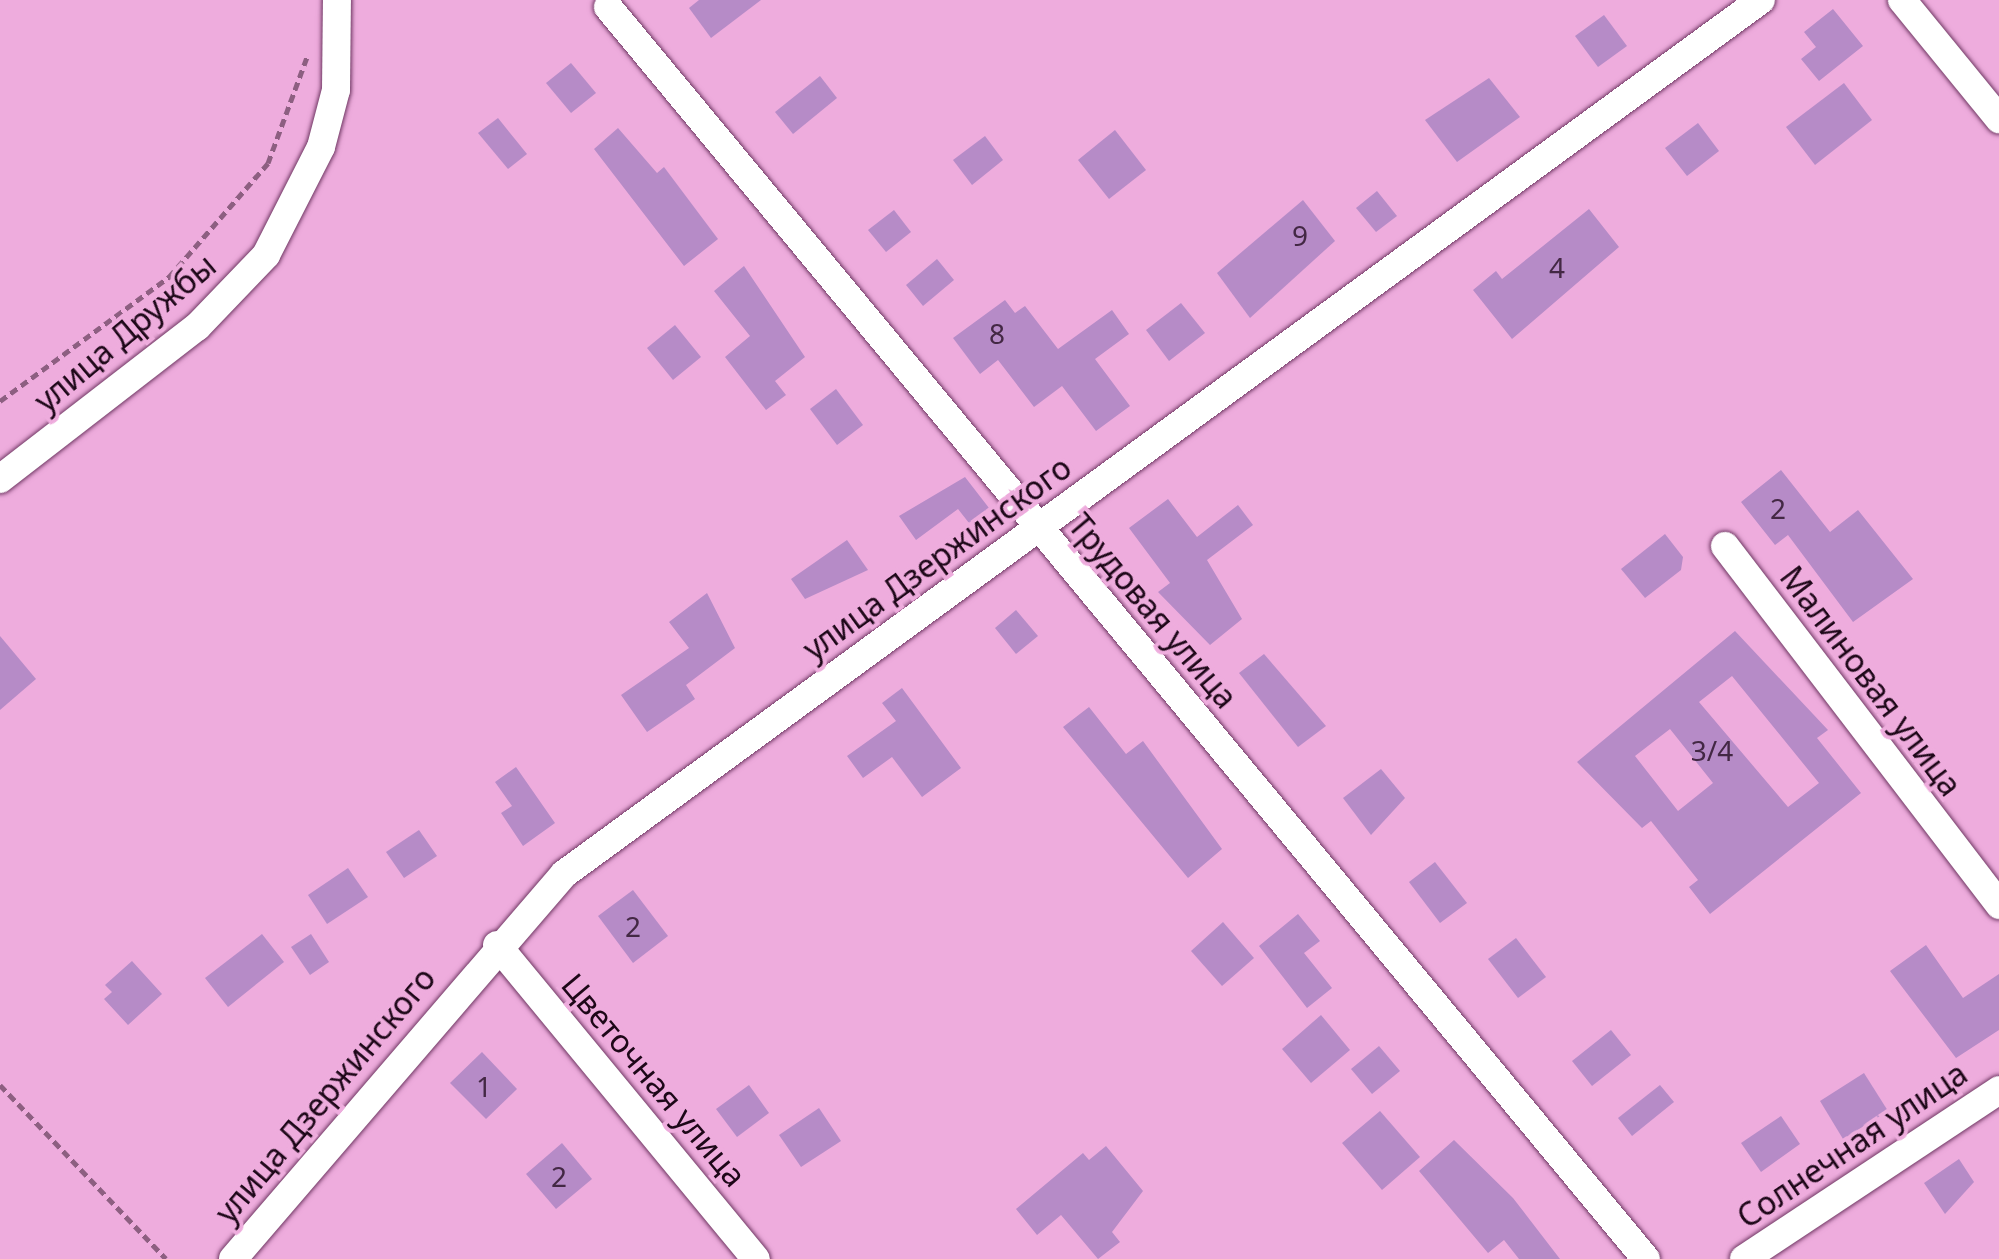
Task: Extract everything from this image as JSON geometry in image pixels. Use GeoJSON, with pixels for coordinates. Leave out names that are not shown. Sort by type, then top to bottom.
{"type":"FeatureCollection","features":[{"type":"Feature","properties":{"kind":"street","name":"улица Дружбы"},"geometry":{"type":"LineString","coordinates":[[0,479],[197,327],[266,255],[320,148],[336,90],[337,0]]}},
{"type":"Feature","properties":{"kind":"street","name":"улица Дзержинского"},"geometry":{"type":"LineString","coordinates":[[233,1259],[497,945],[564,874],[1762,0]]}},
{"type":"Feature","properties":{"kind":"street"},"geometry":{"type":"LineString","coordinates":[[1902,0],[1999,119]]}},
{"type":"Feature","properties":{"kind":"street","name":"Трудовая улица"},"geometry":{"type":"LineString","coordinates":[[608,7],[1646,1259]]}},
{"type":"Feature","properties":{"kind":"street","name":"Малиновая улица"},"geometry":{"type":"LineString","coordinates":[[1725,546],[1999,905]]}},
{"type":"Feature","properties":{"kind":"street","name":"Цветочная улица"},"geometry":{"type":"LineString","coordinates":[[497,945],[756,1259]]}},
{"type":"Feature","properties":{"kind":"street","name":"Солнечная улица"},"geometry":{"type":"LineString","coordinates":[[1744,1259],[1999,1090]]}},
{"type":"Feature","properties":{"kind":"path"},"geometry":{"type":"LineString","coordinates":[[0,401],[169,277],[268,164],[303,86],[311,35]]}},
{"type":"Feature","properties":{"kind":"path"},"geometry":{"type":"LineString","coordinates":[[0,1085],[166,1259]]}},
{"type":"Feature","properties":{"kind":"building"},"geometry":{"type":"Polygon","coordinates":[[[699,0],[761,0],[711,38],[689,8],[699,0]]]}},
{"type":"Feature","properties":{"kind":"building"},"geometry":{"type":"Polygon","coordinates":[[[1833,9],[1863,46],[1819,81],[1801,59],[1816,47],[1804,32],[1833,9]]]}},
{"type":"Feature","properties":{"kind":"building"},"geometry":{"type":"Polygon","coordinates":[[[1604,15],[1627,46],[1598,67],[1575,36],[1604,15]]]}},
{"type":"Feature","properties":{"kind":"building"},"geometry":{"type":"Polygon","coordinates":[[[571,63],[596,93],[571,113],[546,83],[571,63]]]}},
{"type":"Feature","properties":{"kind":"building"},"geometry":{"type":"Polygon","coordinates":[[[820,76],[837,98],[793,134],[775,112],[820,76]]]}},
{"type":"Feature","properties":{"kind":"building"},"geometry":{"type":"Polygon","coordinates":[[[1489,78],[1520,117],[1457,162],[1425,120],[1489,78]]]}},
{"type":"Feature","properties":{"kind":"building"},"geometry":{"type":"Polygon","coordinates":[[[1844,83],[1872,120],[1815,165],[1786,127],[1844,83]]]}},
{"type":"Feature","properties":{"kind":"building"},"geometry":{"type":"Polygon","coordinates":[[[498,118],[527,154],[508,169],[478,133],[498,118]]]}},
{"type":"Feature","properties":{"kind":"building"},"geometry":{"type":"Polygon","coordinates":[[[1698,123],[1719,151],[1687,176],[1665,148],[1698,123]]]}},
{"type":"Feature","properties":{"kind":"building"},"geometry":{"type":"Polygon","coordinates":[[[618,128],[657,173],[664,167],[718,239],[684,266],[594,149],[618,128]]]}},
{"type":"Feature","properties":{"kind":"building"},"geometry":{"type":"Polygon","coordinates":[[[1115,130],[1146,170],[1109,199],[1078,160],[1115,130]]]}},
{"type":"Feature","properties":{"kind":"building"},"geometry":{"type":"Polygon","coordinates":[[[985,136],[1003,160],[972,185],[953,160],[985,136]]]}},
{"type":"Feature","properties":{"kind":"building"},"geometry":{"type":"Polygon","coordinates":[[[1377,191],[1397,216],[1376,232],[1356,208],[1377,191]]]}},
{"type":"Feature","properties":{"kind":"building"},"geometry":{"type":"Polygon","coordinates":[[[1303,200],[1335,241],[1250,318],[1217,273],[1303,200]]]}},
{"type":"Feature","properties":{"kind":"building"},"geometry":{"type":"Polygon","coordinates":[[[1589,209],[1619,247],[1512,339],[1473,290],[1496,271],[1502,279],[1589,209]]]}},
{"type":"Feature","properties":{"kind":"building"},"geometry":{"type":"Polygon","coordinates":[[[894,210],[911,232],[886,252],[868,230],[894,210]]]}},
{"type":"Feature","properties":{"kind":"building"},"geometry":{"type":"Polygon","coordinates":[[[937,259],[954,280],[923,306],[906,285],[937,259]]]}},
{"type":"Feature","properties":{"kind":"building"},"geometry":{"type":"Polygon","coordinates":[[[744,266],[805,357],[775,381],[786,395],[766,410],[725,357],[750,336],[714,291],[744,266]]]}},
{"type":"Feature","properties":{"kind":"building"},"geometry":{"type":"Polygon","coordinates":[[[1005,300],[1015,313],[1025,306],[1058,349],[1112,310],[1129,334],[1095,359],[1130,406],[1096,431],[1062,386],[1034,407],[998,360],[980,374],[953,338],[1005,300]]]}},
{"type":"Feature","properties":{"kind":"building"},"geometry":{"type":"Polygon","coordinates":[[[1181,303],[1205,333],[1169,361],[1146,330],[1181,303]]]}},
{"type":"Feature","properties":{"kind":"building"},"geometry":{"type":"Polygon","coordinates":[[[675,325],[701,357],[673,380],[647,348],[675,325]]]}},
{"type":"Feature","properties":{"kind":"building"},"geometry":{"type":"Polygon","coordinates":[[[836,389],[863,425],[837,445],[810,409],[836,389]]]}},
{"type":"Feature","properties":{"kind":"building"},"geometry":{"type":"Polygon","coordinates":[[[1781,470],[1830,532],[1858,510],[1913,579],[1853,622],[1788,535],[1775,545],[1741,502],[1781,470]]]}},
{"type":"Feature","properties":{"kind":"building"},"geometry":{"type":"Polygon","coordinates":[[[965,477],[989,508],[969,523],[958,509],[916,540],[899,516],[965,477]]]}},
{"type":"Feature","properties":{"kind":"building"},"geometry":{"type":"Polygon","coordinates":[[[1168,499],[1197,537],[1238,505],[1253,525],[1207,560],[1242,619],[1210,645],[1158,592],[1170,583],[1129,528],[1168,499]]]}},
{"type":"Feature","properties":{"kind":"building"},"geometry":{"type":"Polygon","coordinates":[[[1665,534],[1683,557],[1681,570],[1645,598],[1621,569],[1665,534]]]}},
{"type":"Feature","properties":{"kind":"building"},"geometry":{"type":"Polygon","coordinates":[[[847,540],[868,570],[805,599],[791,579],[847,540]]]}},
{"type":"Feature","properties":{"kind":"building"},"geometry":{"type":"Polygon","coordinates":[[[707,593],[735,648],[686,685],[695,699],[647,732],[621,695],[689,648],[669,622],[707,593]]]}},
{"type":"Feature","properties":{"kind":"building"},"geometry":{"type":"Polygon","coordinates":[[[1016,610],[1038,636],[1016,654],[995,628],[1016,610]]]}},
{"type":"Feature","properties":{"kind":"building"},"geometry":{"type":"Polygon","coordinates":[[[1735,631],[1828,730],[1817,738],[1861,793],[1710,914],[1689,887],[1698,880],[1651,821],[1642,828],[1577,762],[1735,631]],[[1732,676],[1699,702],[1788,807],[1819,783],[1732,676]],[[1670,729],[1635,756],[1678,811],[1713,783],[1670,729]]]}},
{"type":"Feature","properties":{"kind":"building"},"geometry":{"type":"Polygon","coordinates":[[[0,636],[36,679],[0,710],[0,636]]]}},
{"type":"Feature","properties":{"kind":"building"},"geometry":{"type":"Polygon","coordinates":[[[1264,654],[1326,726],[1298,747],[1239,673],[1264,654]]]}},
{"type":"Feature","properties":{"kind":"building"},"geometry":{"type":"Polygon","coordinates":[[[902,688],[961,768],[922,797],[892,757],[863,778],[847,756],[896,721],[882,703],[902,688]]]}},
{"type":"Feature","properties":{"kind":"building"},"geometry":{"type":"Polygon","coordinates":[[[1089,707],[1126,754],[1143,741],[1222,849],[1188,878],[1063,727],[1089,707]]]}},
{"type":"Feature","properties":{"kind":"building"},"geometry":{"type":"Polygon","coordinates":[[[516,767],[555,823],[523,846],[501,813],[512,806],[495,782],[516,767]]]}},
{"type":"Feature","properties":{"kind":"building"},"geometry":{"type":"Polygon","coordinates":[[[1381,769],[1405,798],[1371,835],[1343,798],[1381,769]]]}},
{"type":"Feature","properties":{"kind":"building"},"geometry":{"type":"Polygon","coordinates":[[[419,830],[437,856],[404,878],[386,852],[419,830]]]}},
{"type":"Feature","properties":{"kind":"building"},"geometry":{"type":"Polygon","coordinates":[[[1435,862],[1467,903],[1440,923],[1409,882],[1435,862]]]}},
{"type":"Feature","properties":{"kind":"building"},"geometry":{"type":"Polygon","coordinates":[[[348,868],[368,897],[327,924],[308,895],[348,868]]]}},
{"type":"Feature","properties":{"kind":"building"},"geometry":{"type":"Polygon","coordinates":[[[633,890],[668,936],[633,963],[598,916],[633,890]]]}},
{"type":"Feature","properties":{"kind":"building"},"geometry":{"type":"Polygon","coordinates":[[[1298,914],[1320,941],[1304,953],[1332,988],[1307,1008],[1259,946],[1298,914]]]}},
{"type":"Feature","properties":{"kind":"building"},"geometry":{"type":"Polygon","coordinates":[[[1223,922],[1254,958],[1222,986],[1191,951],[1223,922]]]}},
{"type":"Feature","properties":{"kind":"building"},"geometry":{"type":"Polygon","coordinates":[[[262,934],[284,962],[228,1007],[205,978],[262,934]]]}},
{"type":"Feature","properties":{"kind":"building"},"geometry":{"type":"Polygon","coordinates":[[[311,934],[329,962],[310,975],[291,947],[311,934]]]}},
{"type":"Feature","properties":{"kind":"building"},"geometry":{"type":"Polygon","coordinates":[[[1516,938],[1546,977],[1518,998],[1488,959],[1516,938]]]}},
{"type":"Feature","properties":{"kind":"building"},"geometry":{"type":"Polygon","coordinates":[[[1926,945],[1963,998],[1999,974],[1999,1030],[1956,1058],[1890,971],[1926,945]]]}},
{"type":"Feature","properties":{"kind":"building"},"geometry":{"type":"Polygon","coordinates":[[[132,961],[162,994],[128,1025],[104,999],[112,992],[105,985],[132,961]]]}},
{"type":"Feature","properties":{"kind":"building"},"geometry":{"type":"Polygon","coordinates":[[[1321,1015],[1350,1050],[1311,1083],[1282,1049],[1321,1015]]]}},
{"type":"Feature","properties":{"kind":"building"},"geometry":{"type":"Polygon","coordinates":[[[1611,1030],[1631,1055],[1592,1086],[1572,1061],[1611,1030]]]}},
{"type":"Feature","properties":{"kind":"building"},"geometry":{"type":"Polygon","coordinates":[[[1379,1046],[1400,1071],[1372,1094],[1351,1069],[1379,1046]]]}},
{"type":"Feature","properties":{"kind":"building"},"geometry":{"type":"Polygon","coordinates":[[[482,1052],[517,1089],[486,1119],[450,1083],[482,1052]]]}},
{"type":"Feature","properties":{"kind":"building"},"geometry":{"type":"Polygon","coordinates":[[[1864,1073],[1888,1111],[1843,1139],[1820,1101],[1864,1073]]]}},
{"type":"Feature","properties":{"kind":"building"},"geometry":{"type":"Polygon","coordinates":[[[749,1085],[769,1113],[737,1137],[716,1109],[749,1085]]]}},
{"type":"Feature","properties":{"kind":"building"},"geometry":{"type":"Polygon","coordinates":[[[1660,1085],[1674,1102],[1632,1136],[1618,1118],[1660,1085]]]}},
{"type":"Feature","properties":{"kind":"building"},"geometry":{"type":"Polygon","coordinates":[[[819,1108],[841,1141],[801,1167],[779,1135],[819,1108]]]}},
{"type":"Feature","properties":{"kind":"building"},"geometry":{"type":"Polygon","coordinates":[[[1380,1111],[1420,1157],[1382,1190],[1342,1143],[1380,1111]]]}},
{"type":"Feature","properties":{"kind":"building"},"geometry":{"type":"Polygon","coordinates":[[[1781,1116],[1800,1144],[1761,1172],[1741,1143],[1781,1116]]]}},
{"type":"Feature","properties":{"kind":"building"},"geometry":{"type":"Polygon","coordinates":[[[1454,1140],[1513,1198],[1560,1259],[1519,1259],[1504,1240],[1488,1253],[1419,1171],[1454,1140]]]}},
{"type":"Feature","properties":{"kind":"building"},"geometry":{"type":"Polygon","coordinates":[[[562,1143],[592,1179],[556,1209],[526,1174],[562,1143]]]}},
{"type":"Feature","properties":{"kind":"building"},"geometry":{"type":"Polygon","coordinates":[[[1106,1146],[1143,1191],[1112,1232],[1120,1242],[1098,1259],[1061,1215],[1037,1235],[1016,1209],[1083,1153],[1089,1160],[1106,1146]]]}},
{"type":"Feature","properties":{"kind":"building"},"geometry":{"type":"Polygon","coordinates":[[[1959,1159],[1974,1182],[1945,1214],[1924,1183],[1959,1159]]]}}]}
